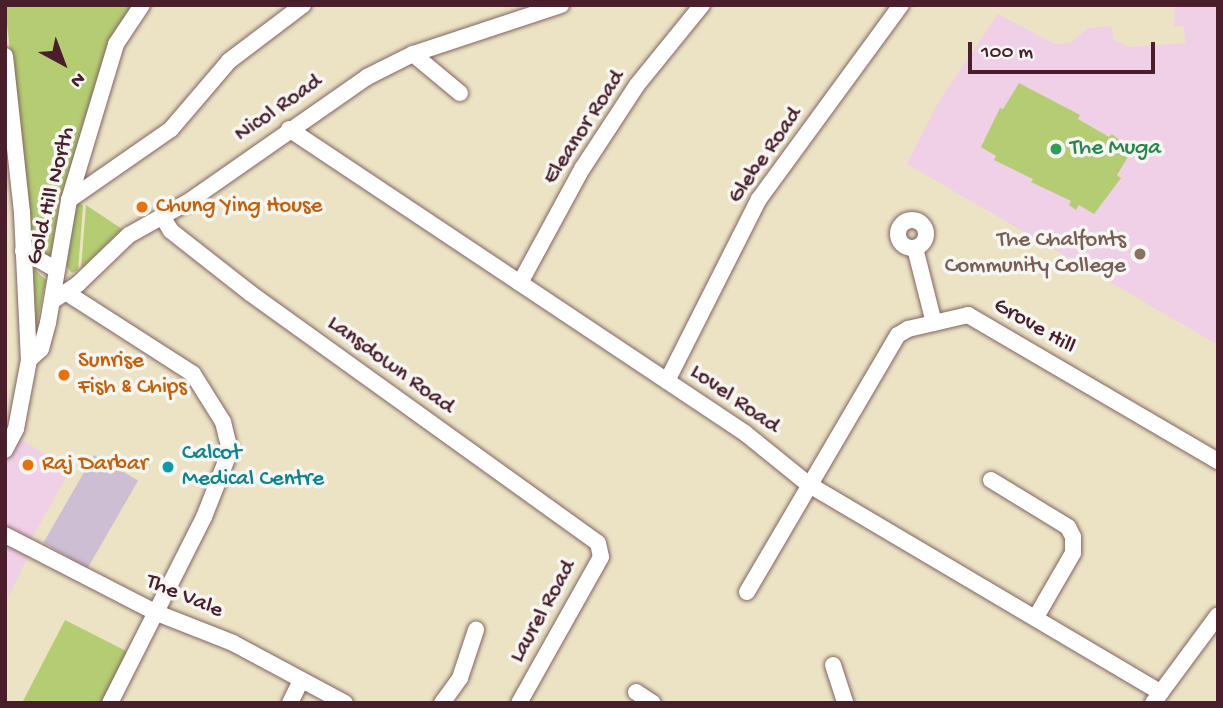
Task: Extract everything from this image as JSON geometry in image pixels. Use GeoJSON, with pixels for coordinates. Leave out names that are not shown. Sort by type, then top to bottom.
{"type":"FeatureCollection","features":[{"type":"Feature","properties":{"kind":"street","name":"Gold Hill North"},"geometry":{"type":"LineString","coordinates":[[29,360],[41,349],[69,200],[116,44],[142,5]]}},
{"type":"Feature","properties":{"kind":"street"},"geometry":{"type":"LineString","coordinates":[[69,200],[171,129],[229,61],[303,5]]}},
{"type":"Feature","properties":{"kind":"street","name":"Nicol Road"},"geometry":{"type":"LineString","coordinates":[[52,301],[67,293],[118,243],[163,218],[368,77],[413,54],[561,5]]}},
{"type":"Feature","properties":{"kind":"street","name":"Eleanor Road"},"geometry":{"type":"LineString","coordinates":[[520,283],[589,158],[637,85],[702,5]]}},
{"type":"Feature","properties":{"kind":"street","name":"Glebe Road"},"geometry":{"type":"LineString","coordinates":[[667,381],[759,199],[901,5]]}},
{"type":"Feature","properties":{"kind":"street"},"geometry":{"type":"LineString","coordinates":[[413,54],[460,93]]}},
{"type":"Feature","properties":{"kind":"street"},"geometry":{"type":"LineString","coordinates":[[5,56],[13,214],[23,251],[29,360],[16,429],[5,450]]}},
{"type":"Feature","properties":{"kind":"street","name":"Lovel Road"},"geometry":{"type":"LineString","coordinates":[[289,129],[745,433],[808,484],[1036,617],[1157,698]]}},
{"type":"Feature","properties":{"kind":"street","name":"Lansdown Road"},"geometry":{"type":"LineString","coordinates":[[163,218],[171,231],[250,293],[598,543]]}},
{"type":"Feature","properties":{"kind":"street"},"geometry":{"type":"LineString","coordinates":[[915,248],[934,323]]}},
{"type":"Feature","properties":{"kind":"street"},"geometry":{"type":"LineString","coordinates":[[23,251],[56,270]]}},
{"type":"Feature","properties":{"kind":"street"},"geometry":{"type":"LineString","coordinates":[[67,293],[193,374],[223,422],[229,462],[158,613],[110,703]]}},
{"type":"Feature","properties":{"kind":"street","name":"Grove Hill"},"geometry":{"type":"LineString","coordinates":[[747,592],[808,484],[898,335],[934,323],[968,315],[1218,461]]}},
{"type":"Feature","properties":{"kind":"street"},"geometry":{"type":"LineString","coordinates":[[991,480],[1068,527],[1073,537],[1073,553],[1036,617]]}},
{"type":"Feature","properties":{"kind":"street","name":"The Vale"},"geometry":{"type":"LineString","coordinates":[[5,535],[158,613],[233,643],[345,703]]}},
{"type":"Feature","properties":{"kind":"street","name":"Laurel Road"},"geometry":{"type":"LineString","coordinates":[[519,703],[600,557],[598,543]]}},
{"type":"Feature","properties":{"kind":"street"},"geometry":{"type":"LineString","coordinates":[[1157,698],[1218,615]]}},
{"type":"Feature","properties":{"kind":"street"},"geometry":{"type":"LineString","coordinates":[[442,703],[460,678],[476,630]]}},
{"type":"Feature","properties":{"kind":"street"},"geometry":{"type":"LineString","coordinates":[[833,665],[845,703]]}},
{"type":"Feature","properties":{"kind":"street"},"geometry":{"type":"LineString","coordinates":[[290,703],[301,680]]}},
{"type":"Feature","properties":{"kind":"street"},"geometry":{"type":"LineString","coordinates":[[636,692],[653,703]]}},
{"type":"Feature","properties":{"kind":"shaded area","name":"The Chalfonts Community College"},"geometry":{"type":"Polygon","coordinates":[[[1175,5],[1218,5],[1218,345],[907,164],[939,101],[998,14],[1055,44],[1070,43],[1088,28],[1112,26],[1113,39],[1129,47],[1185,43],[1184,26],[1174,26],[1175,5]]]}},
{"type":"Feature","properties":{"kind":"shaded area"},"geometry":{"type":"Polygon","coordinates":[[[20,439],[71,469],[31,540],[5,528],[5,467],[20,439]]]}},
{"type":"Feature","properties":{"kind":"shaded area"},"geometry":{"type":"Polygon","coordinates":[[[94,455],[138,480],[88,568],[44,542],[94,455]]]}},
{"type":"Feature","properties":{"kind":"shaded area"},"geometry":{"type":"Polygon","coordinates":[[[5,540],[30,553],[5,603],[5,540]]]}},
{"type":"Feature","properties":{"kind":"green space"},"geometry":{"type":"Polygon","coordinates":[[[5,5],[136,5],[50,257],[41,254],[30,236],[5,5]]]}},
{"type":"Feature","properties":{"kind":"green space","name":"The Muga"},"geometry":{"type":"Polygon","coordinates":[[[1019,83],[1080,115],[1078,119],[1109,137],[1112,134],[1132,150],[1117,175],[1121,178],[1094,214],[1079,205],[1076,210],[1069,205],[1071,201],[994,160],[996,156],[981,147],[1000,108],[1003,109],[1019,83]]]}},
{"type":"Feature","properties":{"kind":"green space"},"geometry":{"type":"Polygon","coordinates":[[[79,202],[83,206],[78,270],[72,273],[65,265],[75,206],[79,202]]]}},
{"type":"Feature","properties":{"kind":"green space"},"geometry":{"type":"Polygon","coordinates":[[[86,205],[122,229],[81,269],[86,205]]]}},
{"type":"Feature","properties":{"kind":"green space"},"geometry":{"type":"Polygon","coordinates":[[[35,270],[46,280],[35,332],[33,273],[35,270]]]}},
{"type":"Feature","properties":{"kind":"green space"},"geometry":{"type":"Polygon","coordinates":[[[65,620],[130,653],[105,703],[22,703],[65,620]]]}},
{"type":"Feature","properties":{"kind":"place","name":"The Muga"},"geometry":{"type":"Point","coordinates":[1056,149]}},
{"type":"Feature","properties":{"kind":"place","name":"Chung Ying House"},"geometry":{"type":"Point","coordinates":[142,207]}},
{"type":"Feature","properties":{"kind":"place","name":"The Chalfonts Community College"},"geometry":{"type":"Point","coordinates":[1140,254]}},
{"type":"Feature","properties":{"kind":"place","name":"Sunrise Fish & Chips"},"geometry":{"type":"Point","coordinates":[64,375]}},
{"type":"Feature","properties":{"kind":"place","name":"Raj Darbar"},"geometry":{"type":"Point","coordinates":[28,465]}},
{"type":"Feature","properties":{"kind":"place","name":"Calcot Medical Centre"},"geometry":{"type":"Point","coordinates":[168,467]}}]}
